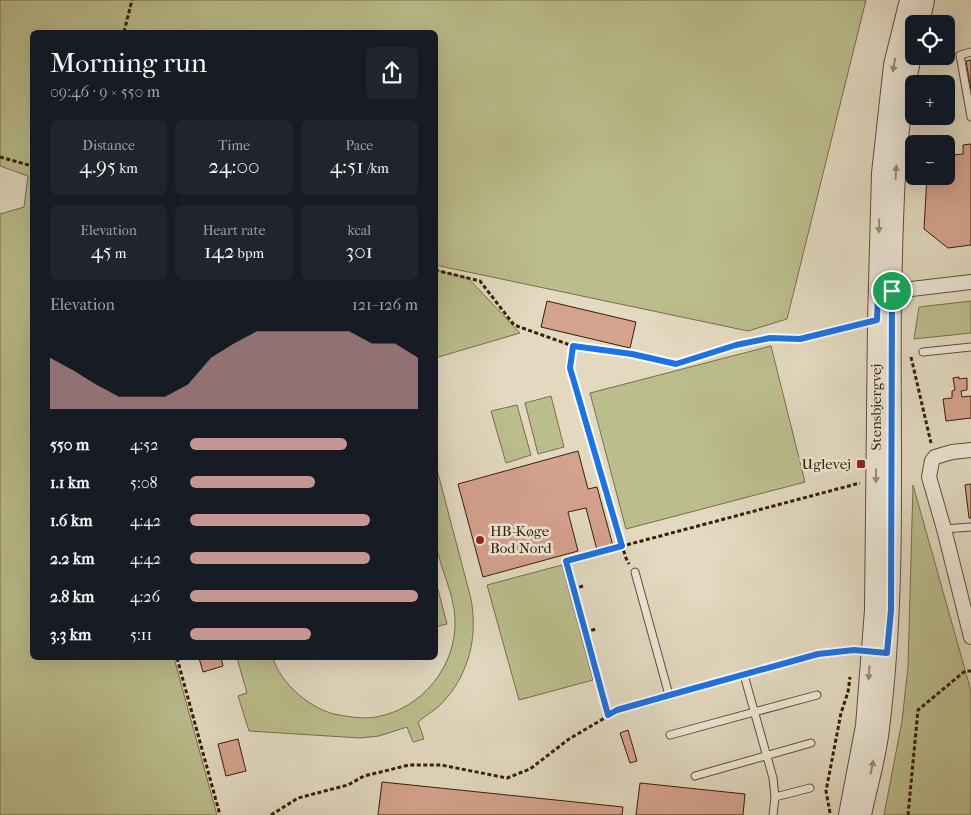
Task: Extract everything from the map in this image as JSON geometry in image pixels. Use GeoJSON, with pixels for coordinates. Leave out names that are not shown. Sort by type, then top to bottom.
{"type":"FeatureCollection","features":[{"type":"Feature","properties":{"kind":"street","name":"Stensbjergvej"},"geometry":{"type":"LineString","coordinates":[[848,815],[879,652],[891,610],[885,291],[880,173],[893,65],[909,0]]}},
{"type":"Feature","properties":{"kind":"street"},"geometry":{"type":"LineString","coordinates":[[922,15],[925,0]]}},
{"type":"Feature","properties":{"kind":"street","name":"Stensbjergvej"},"geometry":{"type":"LineString","coordinates":[[862,815],[880,729],[879,652],[874,610],[877,320],[885,291],[896,172],[909,65]]}},
{"type":"Feature","properties":{"kind":"street"},"geometry":{"type":"LineString","coordinates":[[885,291],[971,282]]}},
{"type":"Feature","properties":{"kind":"street"},"geometry":{"type":"LineString","coordinates":[[971,450],[952,452],[933,459],[929,477],[967,601],[971,637]]}},
{"type":"Feature","properties":{"kind":"lane"},"geometry":{"type":"LineString","coordinates":[[971,52],[960,54],[971,117]]}},
{"type":"Feature","properties":{"kind":"lane"},"geometry":{"type":"LineString","coordinates":[[923,352],[971,347]]}},
{"type":"Feature","properties":{"kind":"lane"},"geometry":{"type":"LineString","coordinates":[[944,529],[971,527]]}},
{"type":"Feature","properties":{"kind":"lane"},"geometry":{"type":"LineString","coordinates":[[635,572],[670,695]]}},
{"type":"Feature","properties":{"kind":"lane"},"geometry":{"type":"LineString","coordinates":[[617,710],[818,654],[854,650],[879,652]]}},
{"type":"Feature","properties":{"kind":"lane"},"geometry":{"type":"LineString","coordinates":[[744,675],[773,778],[775,797],[773,815]]}},
{"type":"Feature","properties":{"kind":"lane"},"geometry":{"type":"LineString","coordinates":[[670,735],[817,696]]}},
{"type":"Feature","properties":{"kind":"lane"},"geometry":{"type":"LineString","coordinates":[[695,776],[811,743]]}},
{"type":"Feature","properties":{"kind":"lane"},"geometry":{"type":"LineString","coordinates":[[775,797],[810,788]]}},
{"type":"Feature","properties":{"kind":"path"},"geometry":{"type":"LineString","coordinates":[[124,30],[132,0]]}},
{"type":"Feature","properties":{"kind":"path"},"geometry":{"type":"LineString","coordinates":[[0,157],[30,165]]}},
{"type":"Feature","properties":{"kind":"path"},"geometry":{"type":"LineString","coordinates":[[438,271],[480,281],[514,325],[573,346],[632,354],[676,364],[736,345],[770,338],[800,339],[877,320]]}},
{"type":"Feature","properties":{"kind":"path"},"geometry":{"type":"LineString","coordinates":[[573,346],[570,368],[622,546],[626,558],[635,572]]}},
{"type":"Feature","properties":{"kind":"path"},"geometry":{"type":"LineString","coordinates":[[911,354],[933,459]]}},
{"type":"Feature","properties":{"kind":"path"},"geometry":{"type":"LineString","coordinates":[[271,815],[298,798],[348,785],[364,776],[409,765],[441,765],[507,778],[530,769],[569,739],[608,715],[566,561],[860,483],[875,482]]}},
{"type":"Feature","properties":{"kind":"path"},"geometry":{"type":"LineString","coordinates":[[573,589],[583,586]]}},
{"type":"Feature","properties":{"kind":"path"},"geometry":{"type":"LineString","coordinates":[[585,632],[596,629]]}},
{"type":"Feature","properties":{"kind":"path"},"geometry":{"type":"LineString","coordinates":[[178,660],[220,815]]}},
{"type":"Feature","properties":{"kind":"path"},"geometry":{"type":"LineString","coordinates":[[908,815],[918,710],[965,671],[971,671]]}},
{"type":"Feature","properties":{"kind":"green space"},"geometry":{"type":"Polygon","coordinates":[[[0,0],[866,0],[787,319],[748,331],[438,266],[438,30],[30,30],[30,660],[175,660],[217,815],[0,815],[0,214],[24,207],[28,176],[0,166],[0,0]]]}},
{"type":"Feature","properties":{"kind":"green space"},"geometry":{"type":"Polygon","coordinates":[[[438,271],[468,278],[520,333],[438,357],[438,271]]]}},
{"type":"Feature","properties":{"kind":"green space"},"geometry":{"type":"Polygon","coordinates":[[[971,301],[971,333],[914,339],[919,307],[971,301]]]}},
{"type":"Feature","properties":{"kind":"green space"},"geometry":{"type":"Polygon","coordinates":[[[771,346],[805,482],[626,529],[590,393],[771,346]]]}},
{"type":"Feature","properties":{"kind":"green space"},"geometry":{"type":"Polygon","coordinates":[[[551,396],[564,447],[538,454],[525,403],[551,396]]]}},
{"type":"Feature","properties":{"kind":"green space"},"geometry":{"type":"Polygon","coordinates":[[[517,405],[531,455],[506,463],[491,411],[517,405]]]}},
{"type":"Feature","properties":{"kind":"green space"},"geometry":{"type":"Polygon","coordinates":[[[438,473],[471,599],[473,627],[469,655],[459,680],[440,706],[418,722],[424,739],[413,742],[407,727],[379,736],[360,738],[249,731],[238,696],[247,693],[238,660],[274,660],[282,677],[298,694],[318,708],[339,715],[362,718],[376,717],[408,705],[422,695],[434,683],[443,669],[450,653],[454,636],[455,619],[452,598],[439,558],[438,473]]]}},
{"type":"Feature","properties":{"kind":"green space"},"geometry":{"type":"Polygon","coordinates":[[[913,485],[971,691],[971,815],[884,815],[902,721],[908,667],[913,485]]]}},
{"type":"Feature","properties":{"kind":"green space"},"geometry":{"type":"Polygon","coordinates":[[[562,565],[593,680],[519,700],[487,585],[562,565]]]}},
{"type":"Feature","properties":{"kind":"green space"},"geometry":{"type":"Polygon","coordinates":[[[438,590],[447,624],[438,626],[438,590]]]}},
{"type":"Feature","properties":{"kind":"building"},"geometry":{"type":"Polygon","coordinates":[[[971,60],[971,90],[966,61],[971,60]]]}},
{"type":"Feature","properties":{"kind":"building"},"geometry":{"type":"Polygon","coordinates":[[[971,144],[971,245],[948,248],[924,229],[926,185],[955,185],[955,155],[963,154],[963,145],[971,144]]]}},
{"type":"Feature","properties":{"kind":"building"},"geometry":{"type":"Polygon","coordinates":[[[547,301],[636,322],[630,348],[541,327],[547,301]]]}},
{"type":"Feature","properties":{"kind":"building"},"geometry":{"type":"Polygon","coordinates":[[[959,377],[959,379],[967,378],[967,390],[961,391],[962,397],[971,396],[971,418],[946,421],[943,399],[952,398],[952,391],[955,390],[953,378],[959,377]]]}},
{"type":"Feature","properties":{"kind":"building"},"geometry":{"type":"Polygon","coordinates":[[[578,451],[588,489],[597,487],[613,546],[597,550],[586,508],[568,512],[578,551],[483,577],[458,484],[578,451]]]}},
{"type":"Feature","properties":{"kind":"building"},"geometry":{"type":"Polygon","coordinates":[[[971,484],[971,518],[969,518],[965,485],[971,484]]]}},
{"type":"Feature","properties":{"kind":"building"},"geometry":{"type":"Polygon","coordinates":[[[200,660],[222,660],[223,666],[203,672],[200,660]]]}},
{"type":"Feature","properties":{"kind":"building"},"geometry":{"type":"Polygon","coordinates":[[[628,730],[637,761],[630,763],[620,733],[628,730]]]}},
{"type":"Feature","properties":{"kind":"building"},"geometry":{"type":"Polygon","coordinates":[[[238,739],[246,771],[226,776],[218,744],[238,739]]]}},
{"type":"Feature","properties":{"kind":"building"},"geometry":{"type":"Polygon","coordinates":[[[382,782],[623,807],[622,815],[378,815],[382,782]]]}},
{"type":"Feature","properties":{"kind":"building"},"geometry":{"type":"Polygon","coordinates":[[[640,783],[745,794],[743,815],[636,815],[640,783]]]}},
{"type":"Feature","properties":{"kind":"place","name":"Uglevej"},"geometry":{"type":"Point","coordinates":[861,464]}},
{"type":"Feature","properties":{"kind":"place","name":"HB-Køge Bod Nord"},"geometry":{"type":"Point","coordinates":[480,540]}},
{"type":"Feature","properties":{"kind":"route"},"geometry":{"type":"LineString","coordinates":[[878,291],[892,291],[891,610],[887,653],[854,650],[818,654],[617,710],[608,715],[566,561],[622,546],[570,368],[573,346],[632,354],[676,364],[736,345],[770,338],[800,339],[877,320],[878,291]]}}]}
